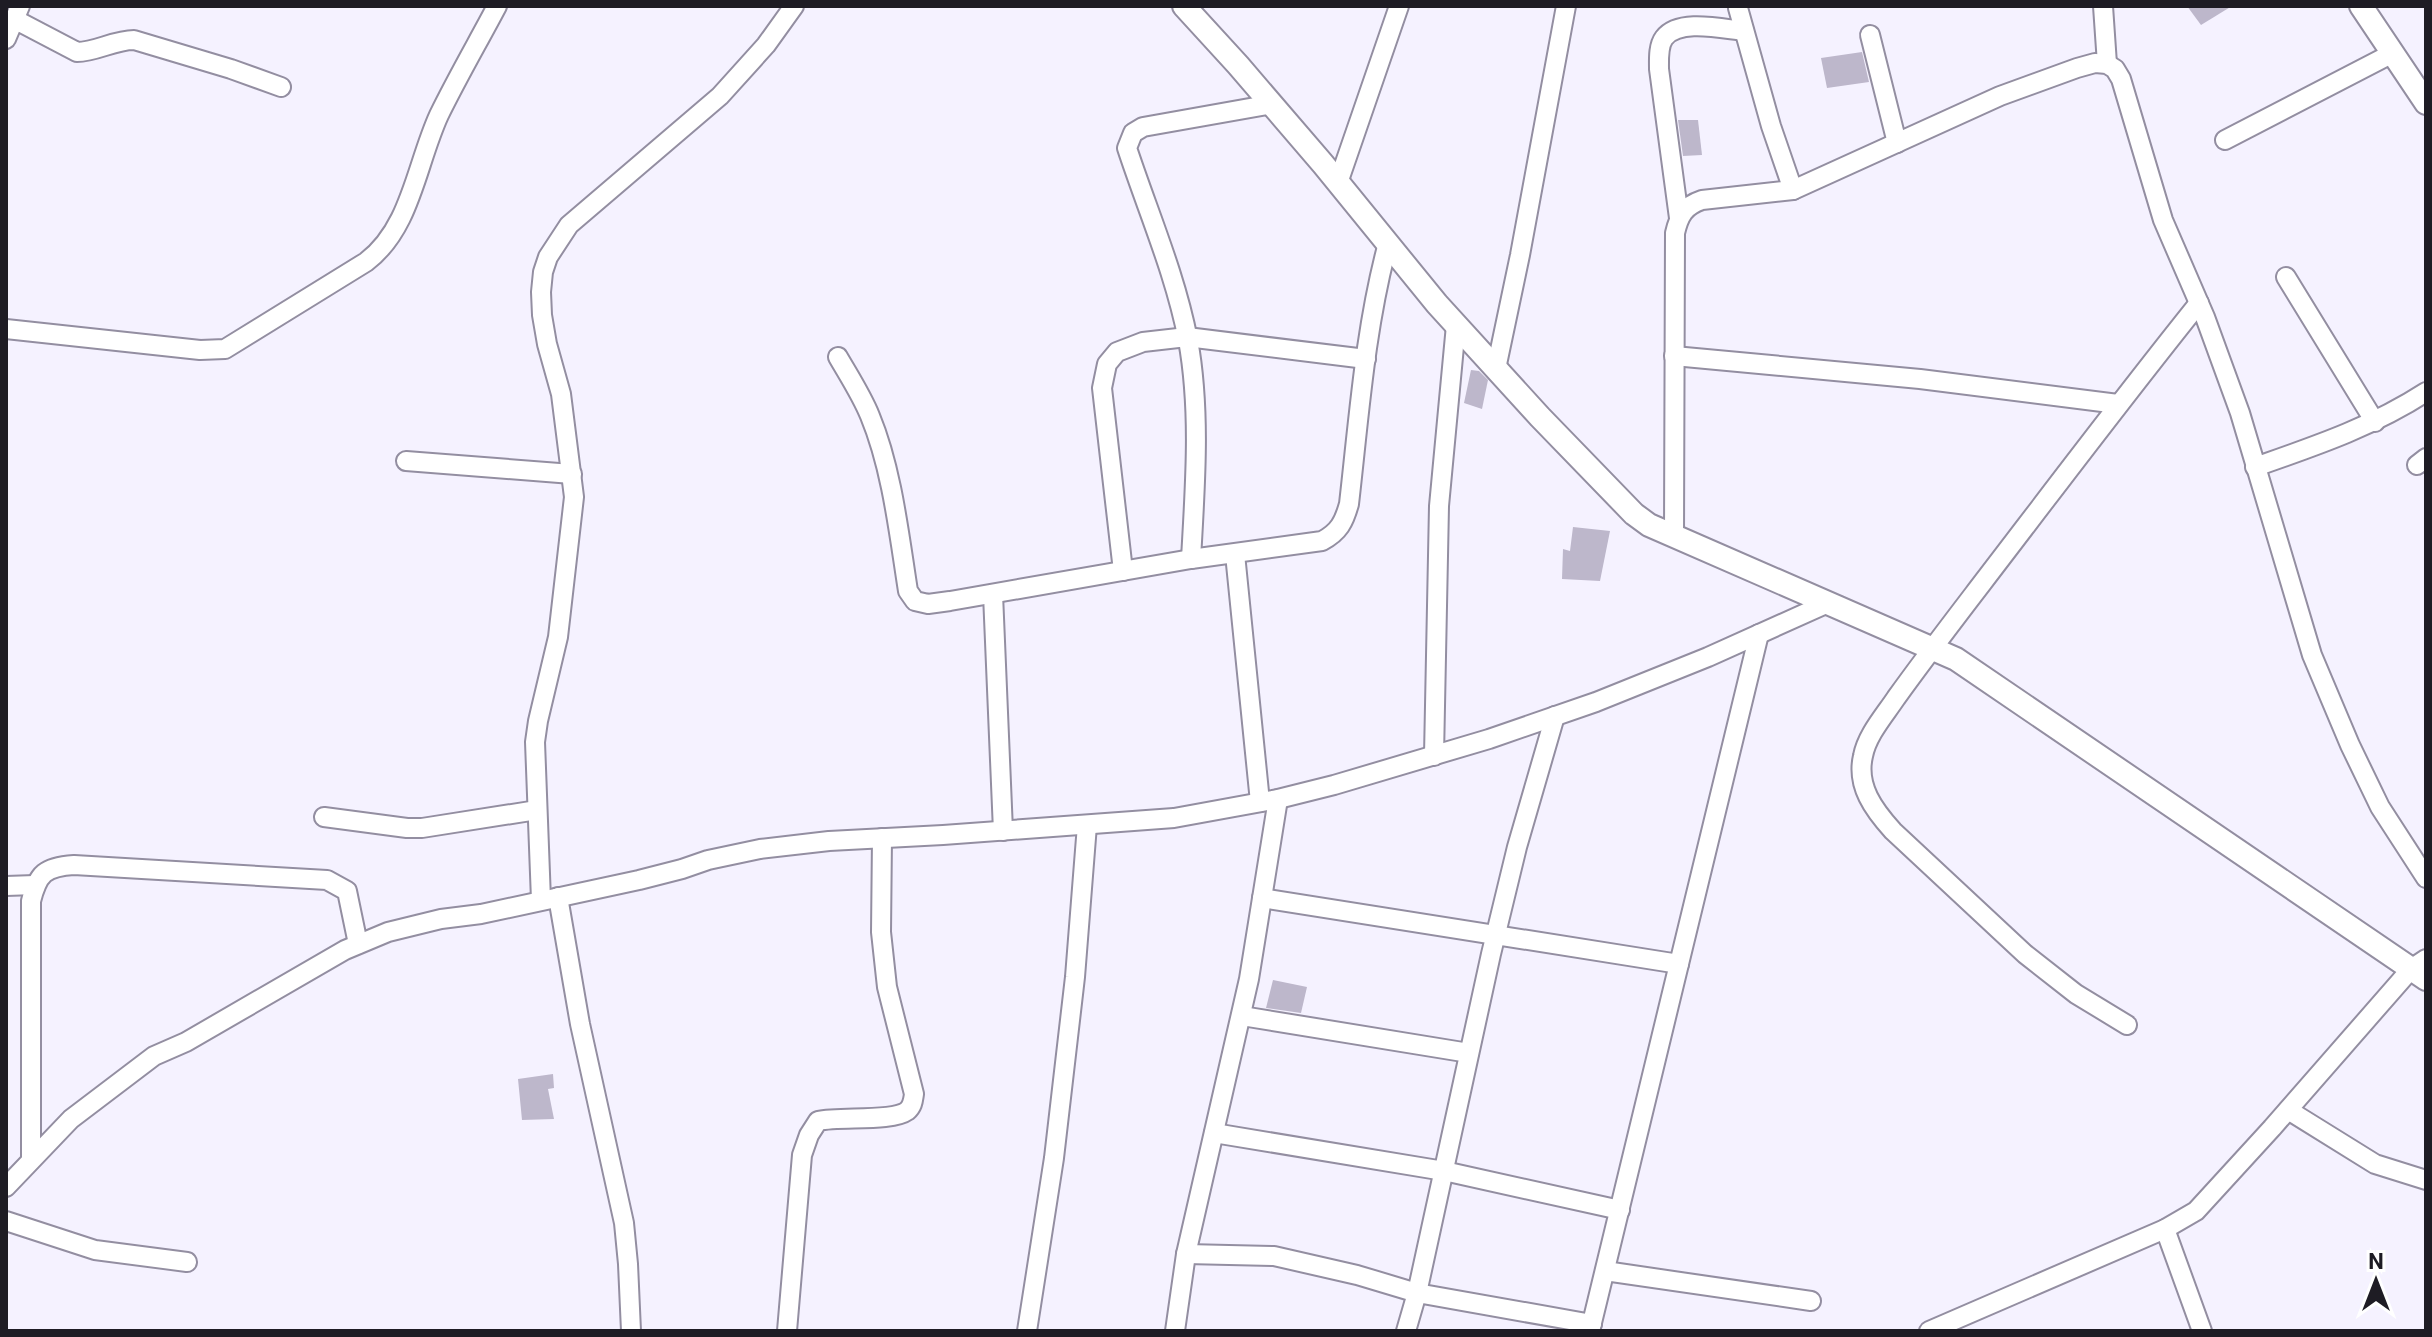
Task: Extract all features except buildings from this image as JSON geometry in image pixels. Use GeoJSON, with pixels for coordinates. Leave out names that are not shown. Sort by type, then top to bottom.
{"type":"FeatureCollection","features":[{"type":"Feature","properties":{"kind":"street"},"geometry":{"type":"LineString","coordinates":[[6,329],[200,350],[225,349],[366,262],[378,253],[399,226],[439,115],[497,6]]}},
{"type":"Feature","properties":{"kind":"street"},"geometry":{"type":"LineString","coordinates":[[631,1331],[624,1223],[550,899],[537,810],[535,742],[560,621],[573,517],[572,474],[561,394],[542,315],[543,272],[548,257],[569,225],[720,96],[766,45],[794,6]]}},
{"type":"Feature","properties":{"kind":"street"},"geometry":{"type":"LineString","coordinates":[[1184,6],[1272,104],[1456,325],[1621,502],[1649,525],[1933,647],[1982,675],[2421,969],[2196,1211],[2165,1229],[1930,1331]]}},
{"type":"Feature","properties":{"kind":"street"},"geometry":{"type":"LineString","coordinates":[[1338,183],[1399,6]]}},
{"type":"Feature","properties":{"kind":"street"},"geometry":{"type":"LineString","coordinates":[[1496,369],[1566,6]]}},
{"type":"Feature","properties":{"kind":"street"},"geometry":{"type":"LineString","coordinates":[[2103,6],[2107,64]]}},
{"type":"Feature","properties":{"kind":"street"},"geometry":{"type":"LineString","coordinates":[[2361,6],[2426,103]]}},
{"type":"Feature","properties":{"kind":"street"},"geometry":{"type":"LineString","coordinates":[[1738,8],[1771,126],[1793,190]]}},
{"type":"Feature","properties":{"kind":"street"},"geometry":{"type":"LineString","coordinates":[[6,39],[17,13],[77,52],[134,40],[281,87]]}},
{"type":"Feature","properties":{"kind":"street"},"geometry":{"type":"LineString","coordinates":[[1674,536],[1675,233],[1679,218],[1659,53],[1664,38],[1686,26],[1744,31]]}},
{"type":"Feature","properties":{"kind":"street"},"geometry":{"type":"LineString","coordinates":[[1870,35],[1897,143]]}},
{"type":"Feature","properties":{"kind":"street"},"geometry":{"type":"LineString","coordinates":[[2225,140],[2393,53]]}},
{"type":"Feature","properties":{"kind":"street"},"geometry":{"type":"LineString","coordinates":[[1679,218],[1690,204],[1702,200],[1793,190],[2000,96],[2077,68],[2095,63],[2107,64],[2115,69],[2121,79],[2163,220],[2236,401],[2320,675],[2380,807],[2426,878]]}},
{"type":"Feature","properties":{"kind":"street"},"geometry":{"type":"LineString","coordinates":[[1191,559],[1194,420],[1193,379],[1187,337],[1169,267],[1127,148],[1133,133],[1143,127],[1272,104]]}},
{"type":"Feature","properties":{"kind":"street"},"geometry":{"type":"LineString","coordinates":[[838,357],[874,426],[891,493],[908,591],[915,601],[928,604],[1191,559],[1322,541],[1333,536],[1344,523],[1349,504],[1378,278],[1388,243]]}},
{"type":"Feature","properties":{"kind":"street"},"geometry":{"type":"LineString","coordinates":[[2286,277],[2375,422]]}},
{"type":"Feature","properties":{"kind":"street"},"geometry":{"type":"LineString","coordinates":[[2127,1025],[2076,994],[2025,954],[1893,831],[1877,813],[1861,778],[1866,746],[1877,725],[2118,404],[2199,303]]}},
{"type":"Feature","properties":{"kind":"street"},"geometry":{"type":"LineString","coordinates":[[1434,756],[1439,506],[1456,325]]}},
{"type":"Feature","properties":{"kind":"street"},"geometry":{"type":"LineString","coordinates":[[1123,571],[1102,388],[1107,364],[1117,352],[1143,342],[1187,337],[1366,359]]}},
{"type":"Feature","properties":{"kind":"street"},"geometry":{"type":"LineString","coordinates":[[1674,356],[1920,379],[2118,404]]}},
{"type":"Feature","properties":{"kind":"street"},"geometry":{"type":"LineString","coordinates":[[2255,467],[2341,437],[2375,422],[2426,392]]}},
{"type":"Feature","properties":{"kind":"street"},"geometry":{"type":"LineString","coordinates":[[406,461],[572,474]]}},
{"type":"Feature","properties":{"kind":"street"},"geometry":{"type":"LineString","coordinates":[[1175,1331],[1186,1254],[1242,1016],[1262,898],[1269,800],[1235,554]]}},
{"type":"Feature","properties":{"kind":"street"},"geometry":{"type":"LineString","coordinates":[[993,594],[1003,831]]}},
{"type":"Feature","properties":{"kind":"street"},"geometry":{"type":"LineString","coordinates":[[6,1187],[71,1119],[154,1056],[186,1042],[358,944],[406,927],[550,899],[737,853],[829,841],[1174,818],[1269,800],[1434,756],[1555,716],[1694,663],[1828,603]]}},
{"type":"Feature","properties":{"kind":"street"},"geometry":{"type":"LineString","coordinates":[[1186,1254],[1274,1256],[1417,1293],[1591,1327],[1759,634]]}},
{"type":"Feature","properties":{"kind":"street"},"geometry":{"type":"LineString","coordinates":[[1406,1331],[1495,936],[1555,716]]}},
{"type":"Feature","properties":{"kind":"street"},"geometry":{"type":"LineString","coordinates":[[324,817],[422,828],[537,810]]}},
{"type":"Feature","properties":{"kind":"street"},"geometry":{"type":"LineString","coordinates":[[1027,1331],[1056,1143],[1075,977],[1087,825]]}},
{"type":"Feature","properties":{"kind":"street"},"geometry":{"type":"LineString","coordinates":[[787,1331],[802,1155],[809,1135],[818,1121],[893,1116],[906,1112],[913,1104],[914,1094],[887,987],[881,932],[882,838]]}},
{"type":"Feature","properties":{"kind":"street"},"geometry":{"type":"LineString","coordinates":[[31,1159],[31,901],[35,885],[43,873],[56,867],[74,865],[327,880],[347,891],[358,944]]}},
{"type":"Feature","properties":{"kind":"street"},"geometry":{"type":"LineString","coordinates":[[6,886],[35,885]]}},
{"type":"Feature","properties":{"kind":"street"},"geometry":{"type":"LineString","coordinates":[[1262,898],[1679,964]]}},
{"type":"Feature","properties":{"kind":"street"},"geometry":{"type":"LineString","coordinates":[[1242,1016],[1469,1053]]}},
{"type":"Feature","properties":{"kind":"street"},"geometry":{"type":"LineString","coordinates":[[2288,1110],[2375,1164],[2426,1180]]}},
{"type":"Feature","properties":{"kind":"street"},"geometry":{"type":"LineString","coordinates":[[1214,1133],[1444,1171],[1620,1210]]}},
{"type":"Feature","properties":{"kind":"street"},"geometry":{"type":"LineString","coordinates":[[6,1221],[95,1250],[187,1262]]}},
{"type":"Feature","properties":{"kind":"street"},"geometry":{"type":"LineString","coordinates":[[2165,1229],[2202,1331]]}},
{"type":"Feature","properties":{"kind":"street"},"geometry":{"type":"LineString","coordinates":[[1605,1271],[1811,1301]]}}]}
